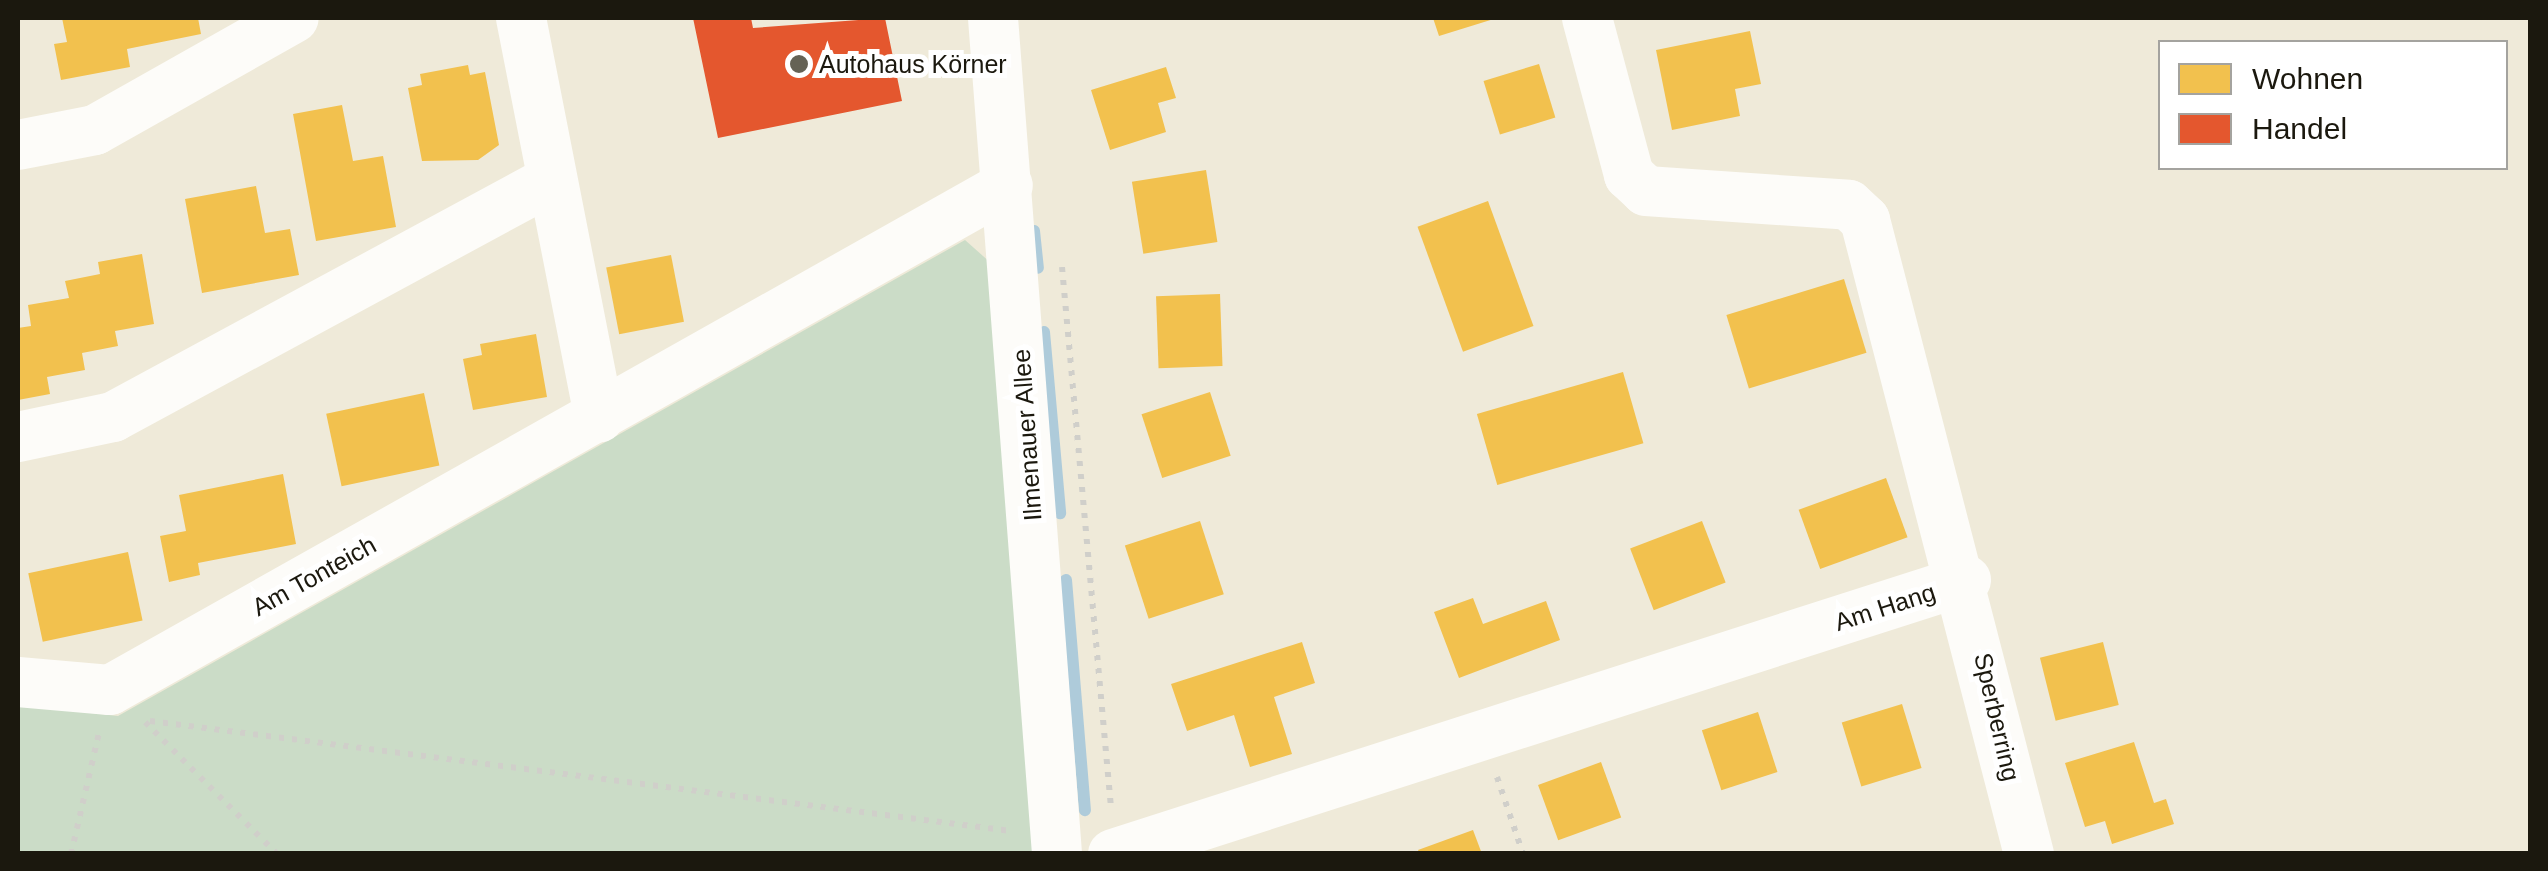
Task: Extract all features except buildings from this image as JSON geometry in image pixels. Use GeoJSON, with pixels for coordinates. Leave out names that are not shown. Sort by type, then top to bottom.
{"type":"FeatureCollection","features":[{"type":"Feature","properties":{"kind":"street"},"geometry":{"type":"LineString","coordinates":[[18,145],[95,130],[294,18]]}},
{"type":"Feature","properties":{"kind":"street"},"geometry":{"type":"LineString","coordinates":[[520,18],[599,416]]}},
{"type":"Feature","properties":{"kind":"street","name":"Ilmenauer Allee"},"geometry":{"type":"LineString","coordinates":[[993,18],[1008,185],[1040,846]]}},
{"type":"Feature","properties":{"kind":"street","name":"Am Hang"},"geometry":{"type":"LineString","coordinates":[[1114,853],[1484,738],[1966,580],[1865,220],[1850,204],[1646,191],[1630,176],[1587,18]]}},
{"type":"Feature","properties":{"kind":"street"},"geometry":{"type":"LineString","coordinates":[[18,437],[112,416],[552,180]]}},
{"type":"Feature","properties":{"kind":"street","name":"Am Tonteich"},"geometry":{"type":"LineString","coordinates":[[126,705],[599,416],[1008,185]]}},
{"type":"Feature","properties":{"kind":"street","name":"Sperberring"},"geometry":{"type":"LineString","coordinates":[[1966,580],[2029,854]]}},
{"type":"Feature","properties":{"kind":"street"},"geometry":{"type":"LineString","coordinates":[[18,682],[126,705]]}},
{"type":"Feature","properties":{"kind":"path"},"geometry":{"type":"LineString","coordinates":[[1060,249],[1114,853]]}},
{"type":"Feature","properties":{"kind":"path"},"geometry":{"type":"LineString","coordinates":[[126,705],[1040,846]]}},
{"type":"Feature","properties":{"kind":"path"},"geometry":{"type":"LineString","coordinates":[[71,854],[126,705]]}},
{"type":"Feature","properties":{"kind":"path"},"geometry":{"type":"LineString","coordinates":[[126,705],[277,854]]}},
{"type":"Feature","properties":{"kind":"path"},"geometry":{"type":"LineString","coordinates":[[1484,738],[1522,854]]}},
{"type":"Feature","properties":{"kind":"green space"},"geometry":{"type":"Polygon","coordinates":[[[965,240],[992,264],[1035,853],[18,854],[18,705],[118,716],[965,240]]]}},
{"type":"Feature","properties":{"kind":"waterway"},"geometry":{"type":"LineString","coordinates":[[1034,231],[1038,268]]}},
{"type":"Feature","properties":{"kind":"waterway"},"geometry":{"type":"LineString","coordinates":[[1044,332],[1060,513]]}},
{"type":"Feature","properties":{"kind":"waterway"},"geometry":{"type":"LineString","coordinates":[[1066,580],[1085,810]]}},
{"type":"Feature","properties":{"kind":"place","name":"Autohaus Körner"},"geometry":{"type":"Point","coordinates":[799,64]}}]}
